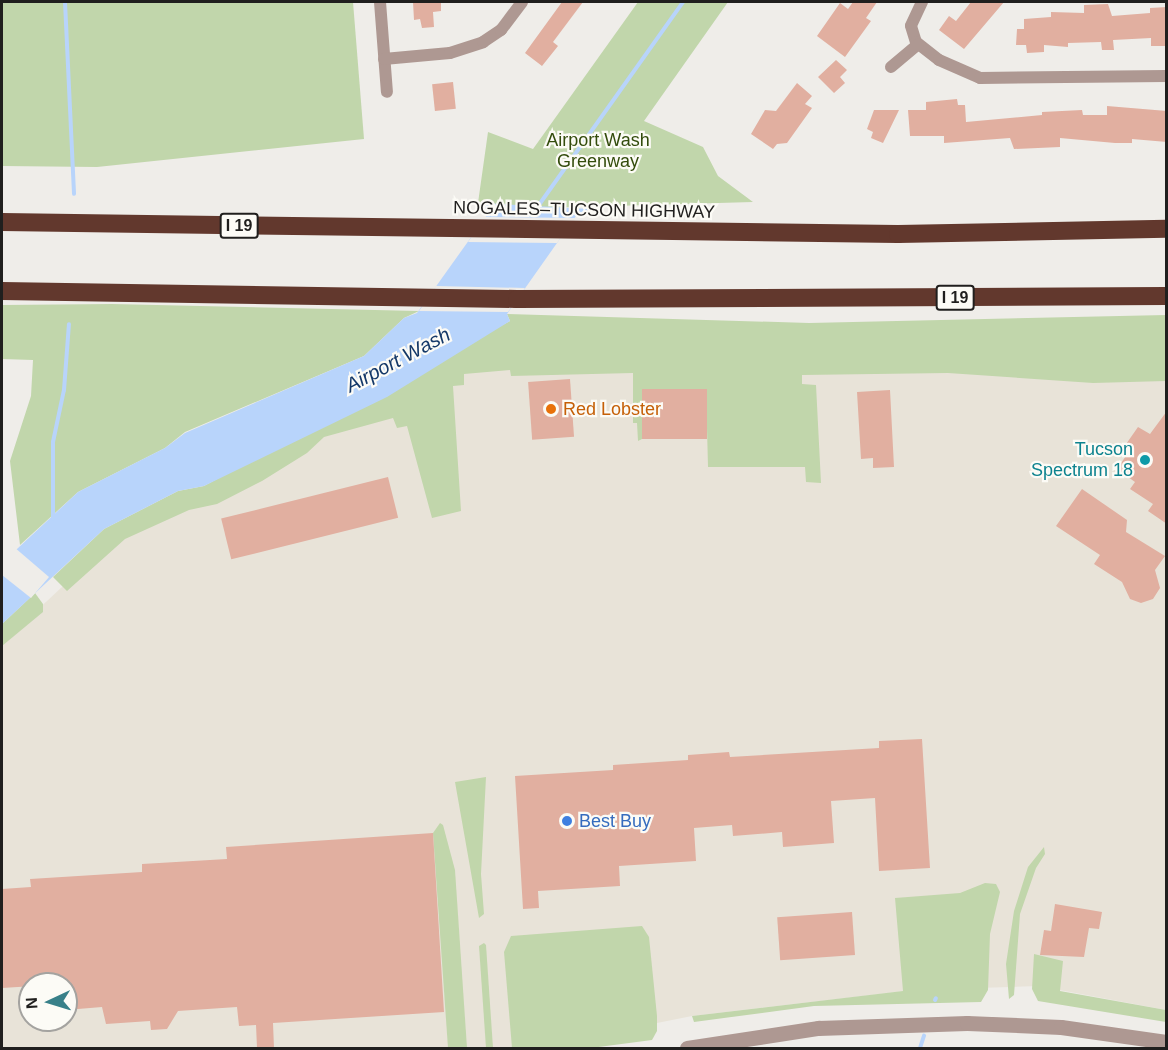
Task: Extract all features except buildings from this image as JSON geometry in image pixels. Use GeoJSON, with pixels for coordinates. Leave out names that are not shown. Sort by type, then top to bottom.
{"type":"FeatureCollection","features":[{"type":"Feature","properties":{"kind":"highway","name":"NOGALES–TUCSON HIGHWAY"},"geometry":{"type":"LineString","coordinates":[[2,222],[898,234],[1167,229]]}},
{"type":"Feature","properties":{"kind":"highway","name":"I 19"},"geometry":{"type":"LineString","coordinates":[[2,291],[518,299],[1167,296]]}},
{"type":"Feature","properties":{"kind":"street"},"geometry":{"type":"LineString","coordinates":[[380,2],[387,92]]}},
{"type":"Feature","properties":{"kind":"street"},"geometry":{"type":"LineString","coordinates":[[384,59],[450,53],[483,42],[501,30],[522,2]]}},
{"type":"Feature","properties":{"kind":"street"},"geometry":{"type":"LineString","coordinates":[[922,2],[911,26],[917,43],[939,60],[989,80],[1167,76]]}},
{"type":"Feature","properties":{"kind":"street"},"geometry":{"type":"LineString","coordinates":[[891,66],[917,43]]}},
{"type":"Feature","properties":{"kind":"street"},"geometry":{"type":"LineString","coordinates":[[687,1048],[818,1028],[967,1023],[1070,1028],[1167,1042]]}},
{"type":"Feature","properties":{"kind":"shaded area"},"geometry":{"type":"Polygon","coordinates":[[[1166,352],[1166,1010],[1038,986],[914,990],[692,1016],[532,1048],[2,1048],[2,643],[77,573],[132,530],[461,358],[1166,352]]]}},
{"type":"Feature","properties":{"kind":"green space"},"geometry":{"type":"Polygon","coordinates":[[[2,2],[353,2],[364,139],[97,167],[2,166],[2,2]]]}},
{"type":"Feature","properties":{"kind":"green space","name":"Airport Wash Greenway"},"geometry":{"type":"Polygon","coordinates":[[[638,2],[728,2],[644,121],[703,147],[718,176],[753,202],[477,210],[488,132],[533,149],[638,2]]]}},
{"type":"Feature","properties":{"kind":"green space"},"geometry":{"type":"Polygon","coordinates":[[[112,304],[419,311],[404,318],[364,356],[185,432],[165,448],[78,492],[20,545],[10,461],[31,396],[33,360],[2,359],[2,305],[112,304]]]}},
{"type":"Feature","properties":{"kind":"green space"},"geometry":{"type":"Polygon","coordinates":[[[507,314],[809,323],[1166,315],[1166,381],[1093,383],[948,373],[802,375],[802,384],[816,385],[821,483],[806,482],[805,467],[708,467],[706,389],[642,389],[642,439],[638,441],[637,423],[633,423],[633,373],[511,376],[510,370],[464,374],[464,385],[453,386],[461,511],[432,518],[407,426],[397,428],[393,418],[324,437],[307,453],[262,481],[217,504],[189,510],[125,539],[67,591],[53,577],[104,529],[178,491],[204,486],[510,321],[507,314]]]}},
{"type":"Feature","properties":{"kind":"green space"},"geometry":{"type":"Polygon","coordinates":[[[35,593],[43,604],[43,612],[2,646],[2,624],[35,593]]]}},
{"type":"Feature","properties":{"kind":"green space"},"geometry":{"type":"Polygon","coordinates":[[[486,777],[481,874],[484,914],[479,918],[455,782],[486,777]]]}},
{"type":"Feature","properties":{"kind":"green space"},"geometry":{"type":"Polygon","coordinates":[[[440,823],[443,825],[455,870],[467,1048],[448,1048],[433,833],[440,823]]]}},
{"type":"Feature","properties":{"kind":"green space"},"geometry":{"type":"Polygon","coordinates":[[[1044,847],[1045,854],[1036,868],[1020,914],[1014,995],[1009,999],[1006,964],[1014,911],[1028,867],[1044,847]]]}},
{"type":"Feature","properties":{"kind":"green space"},"geometry":{"type":"Polygon","coordinates":[[[985,883],[996,884],[1000,892],[990,934],[988,990],[981,1002],[814,1006],[694,1022],[692,1016],[903,991],[895,898],[960,893],[985,883]]]}},
{"type":"Feature","properties":{"kind":"green space"},"geometry":{"type":"Polygon","coordinates":[[[642,926],[649,937],[657,1016],[657,1031],[652,1040],[591,1048],[512,1048],[504,952],[511,936],[642,926]]]}},
{"type":"Feature","properties":{"kind":"green space"},"geometry":{"type":"Polygon","coordinates":[[[484,943],[486,945],[493,1048],[486,1048],[479,946],[484,943]]]}},
{"type":"Feature","properties":{"kind":"green space"},"geometry":{"type":"Polygon","coordinates":[[[1034,954],[1063,961],[1060,991],[1166,1010],[1166,1022],[1038,1001],[1032,989],[1034,954]]]}},
{"type":"Feature","properties":{"kind":"water"},"geometry":{"type":"Polygon","coordinates":[[[481,203],[590,209],[576,216],[507,314],[510,321],[387,397],[204,486],[178,491],[104,529],[2,624],[2,563],[78,492],[165,448],[185,433],[364,356],[404,318],[417,313],[487,215],[481,203]]]}},
{"type":"Feature","properties":{"kind":"pier"},"geometry":{"type":"Polygon","coordinates":[[[485,217],[575,218],[557,243],[468,242],[485,217]]]}},
{"type":"Feature","properties":{"kind":"pier"},"geometry":{"type":"Polygon","coordinates":[[[436,286],[525,288],[508,312],[419,311],[436,286]]]}},
{"type":"Feature","properties":{"kind":"pier"},"geometry":{"type":"Polygon","coordinates":[[[14,547],[49,577],[31,598],[2,575],[2,559],[14,547]]]}},
{"type":"Feature","properties":{"kind":"waterway"},"geometry":{"type":"LineString","coordinates":[[65,2],[74,194]]}},
{"type":"Feature","properties":{"kind":"waterway","name":"Airport Wash"},"geometry":{"type":"LineString","coordinates":[[536,209],[683,2]]}},
{"type":"Feature","properties":{"kind":"waterway"},"geometry":{"type":"LineString","coordinates":[[53,519],[53,442],[64,390],[69,324]]}},
{"type":"Feature","properties":{"kind":"waterway"},"geometry":{"type":"LineString","coordinates":[[920,1048],[924,1036]]}},
{"type":"Feature","properties":{"kind":"place","name":"Red Lobster"},"geometry":{"type":"Point","coordinates":[551,409]}},
{"type":"Feature","properties":{"kind":"place","name":"Tucson Spectrum 18"},"geometry":{"type":"Point","coordinates":[1145,460]}},
{"type":"Feature","properties":{"kind":"place","name":"Best Buy"},"geometry":{"type":"Point","coordinates":[567,821]}}]}
